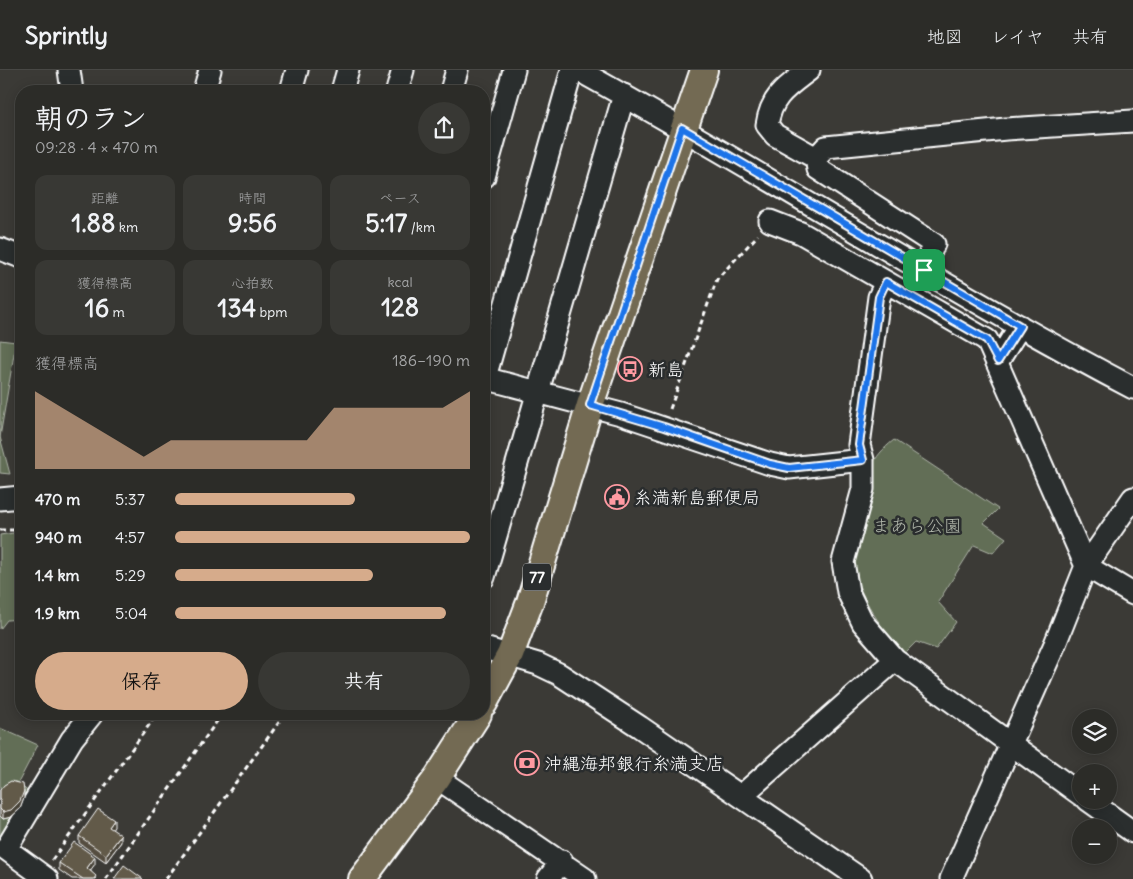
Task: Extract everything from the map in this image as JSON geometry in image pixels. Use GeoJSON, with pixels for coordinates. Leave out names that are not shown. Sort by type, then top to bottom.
{"type":"FeatureCollection","features":[{"type":"Feature","properties":{"kind":"main road","name":"77"},"geometry":{"type":"LineString","coordinates":[[490,692],[510,655],[530,602],[590,405],[682,128],[704,70]]}},
{"type":"Feature","properties":{"kind":"main road"},"geometry":{"type":"LineString","coordinates":[[362,879],[437,778],[474,720]]}},
{"type":"Feature","properties":{"kind":"street"},"geometry":{"type":"LineString","coordinates":[[69,70],[71,85]]}},
{"type":"Feature","properties":{"kind":"street"},"geometry":{"type":"LineString","coordinates":[[206,85],[210,70]]}},
{"type":"Feature","properties":{"kind":"street"},"geometry":{"type":"LineString","coordinates":[[293,85],[297,70]]}},
{"type":"Feature","properties":{"kind":"street"},"geometry":{"type":"LineString","coordinates":[[344,85],[348,70]]}},
{"type":"Feature","properties":{"kind":"street"},"geometry":{"type":"LineString","coordinates":[[399,85],[403,70]]}},
{"type":"Feature","properties":{"kind":"street"},"geometry":{"type":"LineString","coordinates":[[453,85],[457,70]]}},
{"type":"Feature","properties":{"kind":"street"},"geometry":{"type":"LineString","coordinates":[[490,156],[514,70]]}},
{"type":"Feature","properties":{"kind":"street"},"geometry":{"type":"LineString","coordinates":[[490,358],[572,70]]}},
{"type":"Feature","properties":{"kind":"street"},"geometry":{"type":"LineString","coordinates":[[578,70],[682,128],[1020,326],[1133,388]]}},
{"type":"Feature","properties":{"kind":"street"},"geometry":{"type":"LineString","coordinates":[[808,70],[784,90],[769,109],[767,125],[775,136],[816,158]]}},
{"type":"Feature","properties":{"kind":"street"},"geometry":{"type":"LineString","coordinates":[[490,556],[624,95]]}},
{"type":"Feature","properties":{"kind":"street"},"geometry":{"type":"LineString","coordinates":[[816,158],[826,147],[1006,129],[1133,121]]}},
{"type":"Feature","properties":{"kind":"street"},"geometry":{"type":"LineString","coordinates":[[816,158],[818,169],[934,244],[924,270]]}},
{"type":"Feature","properties":{"kind":"street"},"geometry":{"type":"LineString","coordinates":[[770,221],[801,233],[987,340],[998,361],[1086,566],[1133,594]]}},
{"type":"Feature","properties":{"kind":"street"},"geometry":{"type":"LineString","coordinates":[[0,249],[15,255]]}},
{"type":"Feature","properties":{"kind":"street"},"geometry":{"type":"LineString","coordinates":[[886,282],[879,297],[859,445],[863,460],[863,489],[843,562],[852,602],[862,623],[895,660],[1072,789]]}},
{"type":"Feature","properties":{"kind":"street"},"geometry":{"type":"LineString","coordinates":[[998,361],[1020,326]]}},
{"type":"Feature","properties":{"kind":"street"},"geometry":{"type":"LineString","coordinates":[[490,380],[590,405],[664,427],[761,461],[789,468],[863,460]]}},
{"type":"Feature","properties":{"kind":"street"},"geometry":{"type":"LineString","coordinates":[[0,498],[15,497]]}},
{"type":"Feature","properties":{"kind":"street"},"geometry":{"type":"LineString","coordinates":[[951,879],[1055,644],[1086,566],[1133,498]]}},
{"type":"Feature","properties":{"kind":"street"},"geometry":{"type":"LineString","coordinates":[[490,650],[548,668],[559,674],[861,879]]}},
{"type":"Feature","properties":{"kind":"street"},"geometry":{"type":"LineString","coordinates":[[740,796],[895,660]]}},
{"type":"Feature","properties":{"kind":"street"},"geometry":{"type":"LineString","coordinates":[[44,877],[6,849],[72,740],[87,720]]}},
{"type":"Feature","properties":{"kind":"street"},"geometry":{"type":"LineString","coordinates":[[437,778],[585,879]]}},
{"type":"Feature","properties":{"kind":"street"},"geometry":{"type":"LineString","coordinates":[[1101,809],[1133,832]]}},
{"type":"Feature","properties":{"kind":"street"},"geometry":{"type":"LineString","coordinates":[[548,879],[562,862]]}},
{"type":"Feature","properties":{"kind":"path"},"geometry":{"type":"LineString","coordinates":[[664,427],[718,279],[770,221]]}},
{"type":"Feature","properties":{"kind":"path"},"geometry":{"type":"LineString","coordinates":[[0,530],[15,530]]}},
{"type":"Feature","properties":{"kind":"path"},"geometry":{"type":"LineString","coordinates":[[44,877],[153,720]]}},
{"type":"Feature","properties":{"kind":"path"},"geometry":{"type":"LineString","coordinates":[[106,879],[218,720]]}},
{"type":"Feature","properties":{"kind":"path"},"geometry":{"type":"LineString","coordinates":[[166,879],[281,720]]}},
{"type":"Feature","properties":{"kind":"green space"},"geometry":{"type":"Polygon","coordinates":[[[0,340],[15,342],[15,348],[0,437],[0,340]]]}},
{"type":"Feature","properties":{"kind":"green space"},"geometry":{"type":"Polygon","coordinates":[[[0,437],[10,474],[0,473],[0,437]]]}},
{"type":"Feature","properties":{"kind":"green space","name":"まあら公園"},"geometry":{"type":"Polygon","coordinates":[[[894,440],[998,509],[984,523],[1006,538],[993,553],[974,545],[938,602],[956,622],[936,649],[916,642],[903,655],[885,632],[862,593],[853,565],[851,551],[854,532],[872,466],[880,453],[894,440]]]}},
{"type":"Feature","properties":{"kind":"green space"},"geometry":{"type":"Polygon","coordinates":[[[15,533],[15,619],[7,620],[0,629],[0,535],[15,533]]]}},
{"type":"Feature","properties":{"kind":"green space"},"geometry":{"type":"Polygon","coordinates":[[[0,728],[38,745],[18,783],[32,795],[0,839],[0,728]]]}},
{"type":"Feature","properties":{"kind":"building"},"geometry":{"type":"Polygon","coordinates":[[[11,781],[23,784],[24,791],[20,801],[11,810],[3,812],[0,809],[0,790],[11,781]]]}},
{"type":"Feature","properties":{"kind":"building"},"geometry":{"type":"Polygon","coordinates":[[[98,809],[114,820],[109,827],[121,835],[106,855],[79,836],[98,809]]]}},
{"type":"Feature","properties":{"kind":"building"},"geometry":{"type":"Polygon","coordinates":[[[74,842],[95,857],[87,868],[96,876],[94,879],[83,879],[59,863],[74,842]]]}},
{"type":"Feature","properties":{"kind":"building"},"geometry":{"type":"Polygon","coordinates":[[[124,865],[143,879],[114,879],[124,865]]]}},
{"type":"Feature","properties":{"kind":"place","name":"新島"},"geometry":{"type":"Point","coordinates":[630,369]}},
{"type":"Feature","properties":{"kind":"place","name":"糸満新島郵便局"},"geometry":{"type":"Point","coordinates":[617,497]}},
{"type":"Feature","properties":{"kind":"place","name":"沖縄海邦銀行糸満支店"},"geometry":{"type":"Point","coordinates":[527,763]}},
{"type":"Feature","properties":{"kind":"route"},"geometry":{"type":"LineString","coordinates":[[682,128],[924,270],[1020,326],[1012,342],[998,361],[987,340],[886,282],[879,297],[859,445],[863,460],[789,468],[770,464],[664,427],[590,405],[668,175],[682,128]]}}]}
